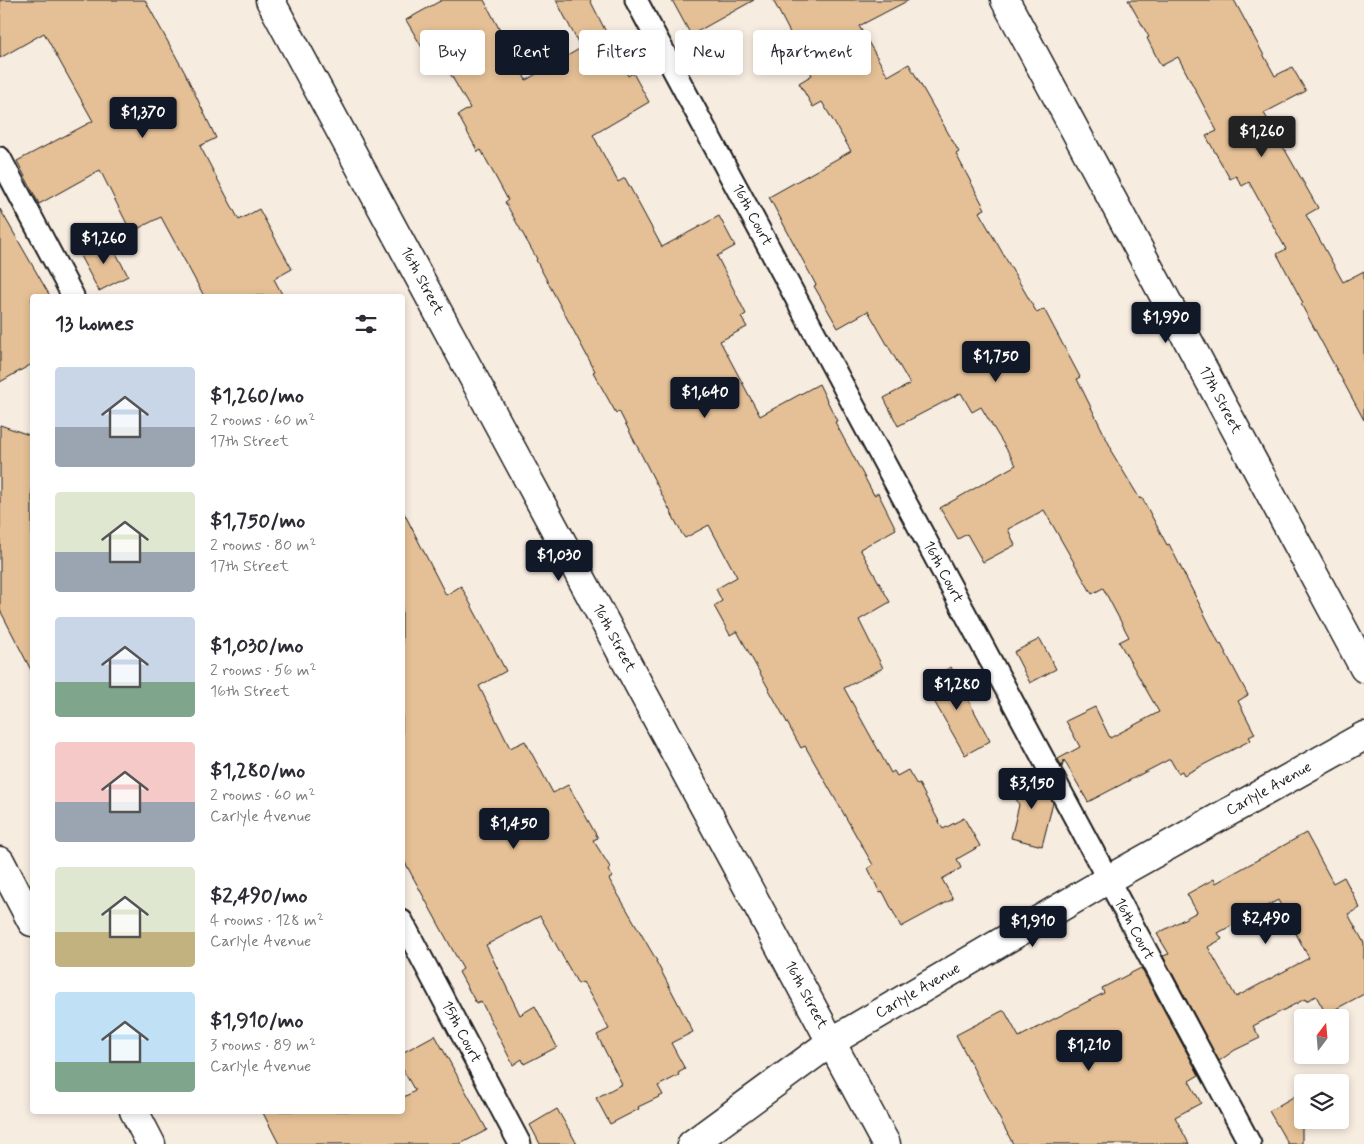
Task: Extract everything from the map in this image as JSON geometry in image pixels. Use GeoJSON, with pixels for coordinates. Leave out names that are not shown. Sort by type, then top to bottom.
{"type":"FeatureCollection","features":[{"type":"Feature","properties":{"kind":"street","name":"16th Street"},"geometry":{"type":"LineString","coordinates":[[270,0],[886,1144]]}},
{"type":"Feature","properties":{"kind":"street","name":"17th Street"},"geometry":{"type":"LineString","coordinates":[[1006,0],[1364,668]]}},
{"type":"Feature","properties":{"kind":"street","name":"Carlyle Avenue"},"geometry":{"type":"LineString","coordinates":[[692,1144],[832,1042],[1107,880],[1364,736]]}},
{"type":"Feature","properties":{"kind":"street"},"geometry":{"type":"LineString","coordinates":[[0,861],[30,918]]}},
{"type":"Feature","properties":{"kind":"street"},"geometry":{"type":"LineString","coordinates":[[136,1114],[151,1144]]}},
{"type":"Feature","properties":{"kind":"lane","name":"16th Court"},"geometry":{"type":"LineString","coordinates":[[636,0],[1250,1144]]}},
{"type":"Feature","properties":{"kind":"lane"},"geometry":{"type":"LineString","coordinates":[[0,158],[72,294]]}},
{"type":"Feature","properties":{"kind":"lane","name":"15th Court"},"geometry":{"type":"LineString","coordinates":[[405,927],[520,1144]]}},
{"type":"Feature","properties":{"kind":"building"},"geometry":{"type":"Polygon","coordinates":[[[0,0],[145,0],[185,73],[216,138],[200,146],[239,220],[259,209],[292,269],[274,279],[282,294],[203,294],[161,217],[131,232],[100,170],[39,204],[17,161],[93,121],[44,33],[0,58],[0,0]]]}},
{"type":"Feature","properties":{"kind":"building"},"geometry":{"type":"Polygon","coordinates":[[[442,0],[484,0],[500,30],[495,30],[495,75],[523,75],[526,80],[535,75],[569,75],[569,55],[579,49],[579,75],[634,75],[649,102],[593,135],[618,182],[625,178],[662,247],[719,216],[735,246],[717,256],[746,314],[741,317],[747,327],[720,341],[760,416],[819,384],[837,421],[835,422],[874,495],[878,493],[896,529],[860,549],[890,602],[859,620],[883,668],[844,688],[891,773],[894,771],[897,776],[908,770],[917,785],[919,784],[943,829],[964,818],[980,846],[957,859],[961,868],[942,879],[953,899],[901,927],[883,892],[880,893],[868,868],[873,865],[805,746],[801,748],[737,631],[730,635],[714,606],[722,601],[716,589],[737,577],[709,525],[685,538],[682,534],[619,411],[616,413],[593,372],[595,371],[505,202],[508,200],[481,150],[478,152],[458,115],[470,108],[451,75],[485,75],[485,30],[420,30],[420,44],[406,20],[442,0]]]}},
{"type":"Feature","properties":{"kind":"building"},"geometry":{"type":"Polygon","coordinates":[[[556,0],[590,0],[605,30],[579,30],[579,44],[556,0]]]}},
{"type":"Feature","properties":{"kind":"building"},"geometry":{"type":"Polygon","coordinates":[[[672,0],[754,0],[700,30],[688,30],[672,0]]]}},
{"type":"Feature","properties":{"kind":"building"},"geometry":{"type":"Polygon","coordinates":[[[773,0],[909,0],[859,26],[861,30],[789,30],[773,0]]]}},
{"type":"Feature","properties":{"kind":"building"},"geometry":{"type":"Polygon","coordinates":[[[1128,0],[1234,0],[1275,76],[1292,67],[1306,91],[1264,113],[1318,208],[1306,215],[1343,282],[1364,271],[1364,420],[1301,304],[1303,303],[1277,254],[1286,249],[1249,182],[1242,186],[1236,176],[1230,179],[1206,136],[1217,131],[1178,57],[1161,66],[1147,38],[1149,37],[1128,0]]]}},
{"type":"Feature","properties":{"kind":"building"},"geometry":{"type":"Polygon","coordinates":[[[871,47],[888,76],[909,64],[959,152],[956,154],[985,209],[979,212],[1037,313],[1044,309],[1080,377],[1077,379],[1111,451],[1140,499],[1142,498],[1167,545],[1169,544],[1220,645],[1248,695],[1238,701],[1255,734],[1249,737],[1251,740],[1184,775],[1182,771],[1178,773],[1170,759],[1088,802],[1064,760],[1062,767],[1058,759],[1080,747],[1066,721],[1095,707],[1110,738],[1159,712],[1119,642],[1129,637],[1103,588],[1092,594],[1044,510],[1008,529],[1015,545],[983,562],[967,534],[958,539],[940,508],[1016,465],[981,407],[972,412],[961,393],[898,426],[884,398],[910,384],[868,311],[838,328],[814,286],[816,285],[769,197],[851,151],[822,102],[813,107],[799,83],[812,75],[871,75],[871,47]]]}},
{"type":"Feature","properties":{"kind":"building"},"geometry":{"type":"Polygon","coordinates":[[[0,209],[49,294],[30,294],[30,365],[0,382],[0,209]]]}},
{"type":"Feature","properties":{"kind":"building"},"geometry":{"type":"Polygon","coordinates":[[[108,238],[128,276],[99,291],[79,254],[108,238]]]}},
{"type":"Feature","properties":{"kind":"building"},"geometry":{"type":"Polygon","coordinates":[[[0,425],[30,435],[30,668],[0,610],[0,425]]]}},
{"type":"Feature","properties":{"kind":"building"},"geometry":{"type":"Polygon","coordinates":[[[405,515],[446,595],[461,586],[506,671],[479,686],[510,748],[525,741],[553,793],[568,785],[598,838],[593,840],[610,867],[608,871],[613,877],[609,879],[657,961],[693,1032],[671,1043],[685,1069],[678,1073],[679,1075],[658,1086],[663,1095],[610,1124],[596,1098],[622,1084],[597,1035],[609,1029],[583,982],[578,984],[540,916],[486,945],[520,1015],[535,1006],[557,1047],[524,1064],[522,1059],[513,1065],[481,1001],[476,1003],[459,972],[463,969],[405,863],[405,515]]]}},
{"type":"Feature","properties":{"kind":"building"},"geometry":{"type":"Polygon","coordinates":[[[1040,639],[1056,669],[1030,683],[1014,652],[1040,639]]]}},
{"type":"Feature","properties":{"kind":"building"},"geometry":{"type":"Polygon","coordinates":[[[951,667],[990,741],[965,755],[923,682],[951,667]]]}},
{"type":"Feature","properties":{"kind":"building"},"geometry":{"type":"Polygon","coordinates":[[[1036,771],[1053,803],[1042,846],[1011,838],[1019,805],[1010,786],[1036,771]]]}},
{"type":"Feature","properties":{"kind":"building"},"geometry":{"type":"Polygon","coordinates":[[[1306,833],[1333,883],[1344,877],[1360,908],[1348,914],[1364,943],[1364,994],[1336,1009],[1323,1009],[1316,996],[1306,1001],[1305,999],[1253,1026],[1260,1038],[1235,1050],[1219,1061],[1163,956],[1169,954],[1157,934],[1197,912],[1187,894],[1214,879],[1216,883],[1306,833]],[[1278,900],[1218,933],[1222,939],[1208,947],[1236,997],[1309,958],[1278,900]]]}},
{"type":"Feature","properties":{"kind":"building"},"geometry":{"type":"Polygon","coordinates":[[[1141,968],[1199,1075],[1189,1081],[1201,1103],[1175,1117],[1189,1144],[1013,1144],[956,1035],[1004,1010],[1019,1037],[1104,993],[1102,988],[1141,968]]]}},
{"type":"Feature","properties":{"kind":"building"},"geometry":{"type":"Polygon","coordinates":[[[435,1035],[487,1130],[460,1144],[279,1144],[264,1114],[405,1114],[405,1096],[415,1091],[405,1073],[405,1051],[435,1035]]]}},
{"type":"Feature","properties":{"kind":"building"},"geometry":{"type":"Polygon","coordinates":[[[1294,1097],[1294,1129],[1302,1129],[1302,1144],[1288,1144],[1269,1111],[1294,1097]]]}},
{"type":"Feature","properties":{"kind":"building"},"geometry":{"type":"Polygon","coordinates":[[[557,1109],[577,1144],[540,1144],[530,1125],[557,1109]]]}}]}
